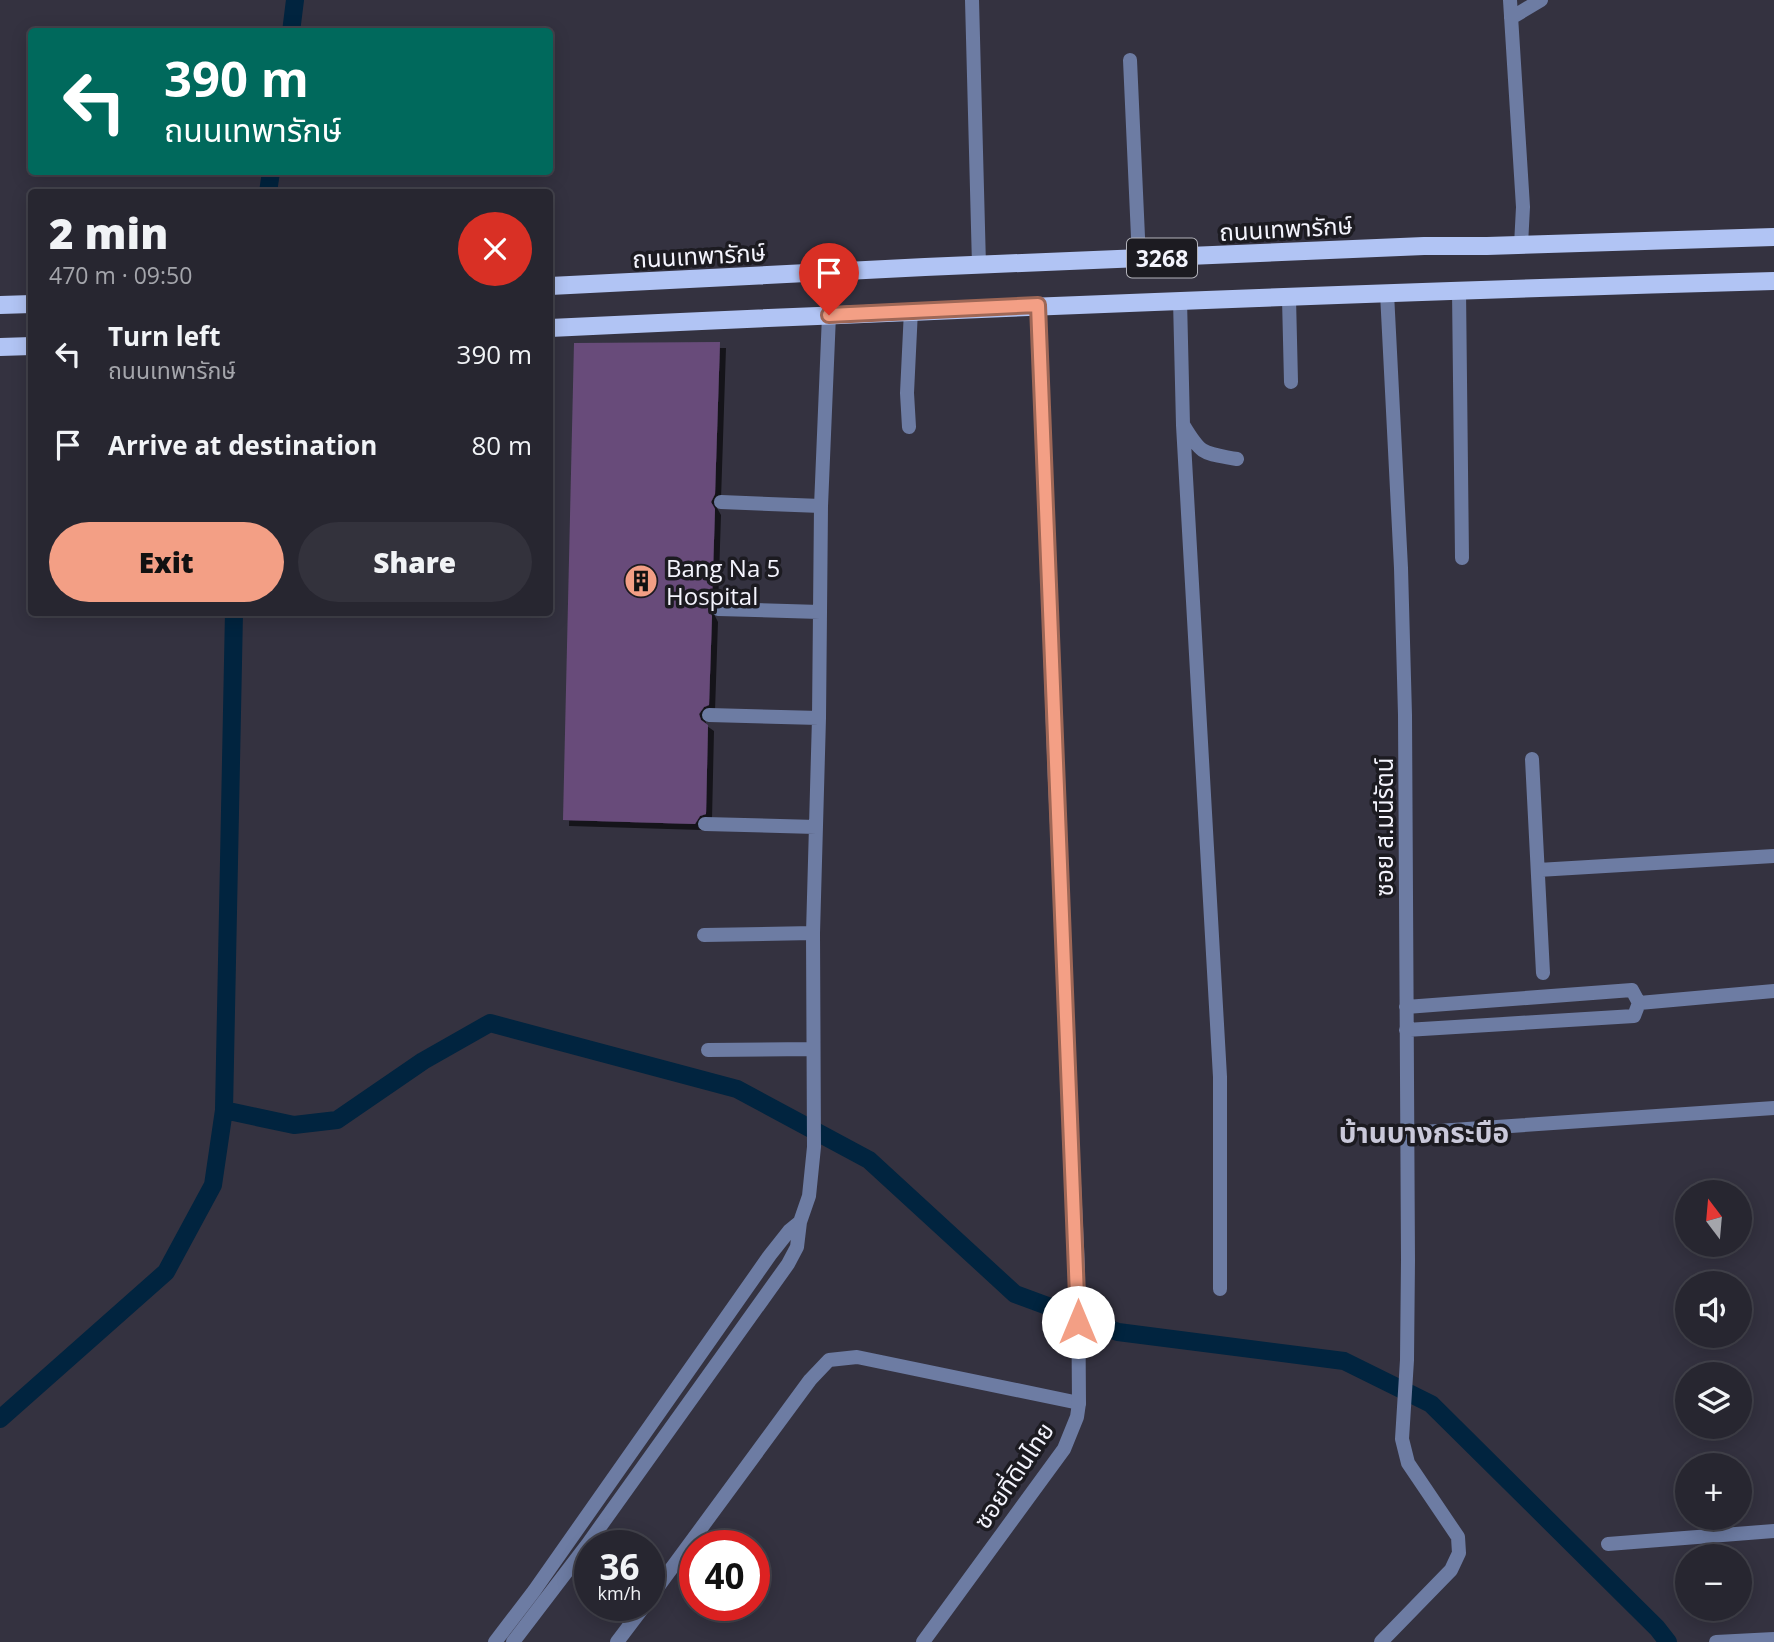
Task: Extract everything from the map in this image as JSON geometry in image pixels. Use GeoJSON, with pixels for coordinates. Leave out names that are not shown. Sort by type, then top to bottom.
{"type":"FeatureCollection","features":[{"type":"Feature","properties":{"kind":"main road","name":"ถนนเทพารักษ์"},"geometry":{"type":"LineString","coordinates":[[553,286],[1424,246],[1774,237]]}},
{"type":"Feature","properties":{"kind":"main road","name":"3268"},"geometry":{"type":"LineString","coordinates":[[553,328],[1038,305],[1774,281]]}},
{"type":"Feature","properties":{"kind":"main road"},"geometry":{"type":"LineString","coordinates":[[0,305],[28,304]]}},
{"type":"Feature","properties":{"kind":"main road"},"geometry":{"type":"LineString","coordinates":[[0,347],[28,346]]}},
{"type":"Feature","properties":{"kind":"street"},"geometry":{"type":"LineString","coordinates":[[972,0],[979,265]]}},
{"type":"Feature","properties":{"kind":"street"},"geometry":{"type":"LineString","coordinates":[[1510,0],[1523,207],[1521,245]]}},
{"type":"Feature","properties":{"kind":"street"},"geometry":{"type":"LineString","coordinates":[[1511,18],[1541,0]]}},
{"type":"Feature","properties":{"kind":"street"},"geometry":{"type":"LineString","coordinates":[[1130,60],[1139,258]]}},
{"type":"Feature","properties":{"kind":"street"},"geometry":{"type":"LineString","coordinates":[[1459,290],[1462,558]]}},
{"type":"Feature","properties":{"kind":"street","name":"ซอย ส.มนีรัตน์"},"geometry":{"type":"LineString","coordinates":[[1381,1642],[1451,1570],[1459,1553],[1458,1537],[1408,1463],[1402,1439],[1407,1361],[1408,1133],[1404,651],[1387,293]]}},
{"type":"Feature","properties":{"kind":"street"},"geometry":{"type":"LineString","coordinates":[[1289,298],[1291,382]]}},
{"type":"Feature","properties":{"kind":"street"},"geometry":{"type":"LineString","coordinates":[[1180,300],[1183,425],[1220,1077],[1220,1289]]}},
{"type":"Feature","properties":{"kind":"street","name":"ซอยที่ดินไทย"},"geometry":{"type":"LineString","coordinates":[[923,1642],[1064,1449],[1077,1416],[1079,1403],[1077,1268],[1055,783],[1038,305]]}},
{"type":"Feature","properties":{"kind":"street"},"geometry":{"type":"LineString","coordinates":[[909,427],[907,393],[911,310]]}},
{"type":"Feature","properties":{"kind":"street"},"geometry":{"type":"LineString","coordinates":[[513,1642],[587,1545],[788,1264],[797,1247],[800,1222],[809,1196],[814,1147],[813,933],[821,506],[829,315]]}},
{"type":"Feature","properties":{"kind":"street"},"geometry":{"type":"LineString","coordinates":[[1183,425],[1197,448],[1237,459]]}},
{"type":"Feature","properties":{"kind":"street"},"geometry":{"type":"LineString","coordinates":[[721,502],[821,506]]}},
{"type":"Feature","properties":{"kind":"street"},"geometry":{"type":"LineString","coordinates":[[718,609],[820,611]]}},
{"type":"Feature","properties":{"kind":"street"},"geometry":{"type":"LineString","coordinates":[[709,715],[819,718]]}},
{"type":"Feature","properties":{"kind":"street"},"geometry":{"type":"LineString","coordinates":[[1532,759],[1543,972]]}},
{"type":"Feature","properties":{"kind":"street"},"geometry":{"type":"LineString","coordinates":[[705,824],[816,828]]}},
{"type":"Feature","properties":{"kind":"street"},"geometry":{"type":"LineString","coordinates":[[1538,870],[1774,856]]}},
{"type":"Feature","properties":{"kind":"street"},"geometry":{"type":"LineString","coordinates":[[704,935],[813,933]]}},
{"type":"Feature","properties":{"kind":"street"},"geometry":{"type":"LineString","coordinates":[[1406,1007],[1632,990],[1639,1003],[1634,1016],[1406,1030]]}},
{"type":"Feature","properties":{"kind":"street"},"geometry":{"type":"LineString","coordinates":[[1639,1003],[1774,991]]}},
{"type":"Feature","properties":{"kind":"street"},"geometry":{"type":"LineString","coordinates":[[708,1050],[813,1049]]}},
{"type":"Feature","properties":{"kind":"street"},"geometry":{"type":"LineString","coordinates":[[1408,1133],[1774,1108]]}},
{"type":"Feature","properties":{"kind":"street"},"geometry":{"type":"LineString","coordinates":[[495,1642],[534,1591],[770,1255],[800,1222]]}},
{"type":"Feature","properties":{"kind":"street"},"geometry":{"type":"LineString","coordinates":[[701,1353],[717,1363]]}},
{"type":"Feature","properties":{"kind":"street"},"geometry":{"type":"LineString","coordinates":[[665,1577],[810,1380],[829,1360],[857,1357],[1079,1403]]}},
{"type":"Feature","properties":{"kind":"street"},"geometry":{"type":"LineString","coordinates":[[1608,1544],[1774,1531]]}},
{"type":"Feature","properties":{"kind":"street"},"geometry":{"type":"LineString","coordinates":[[617,1642],[633,1621]]}},
{"type":"Feature","properties":{"kind":"street"},"geometry":{"type":"LineString","coordinates":[[1716,1642],[1774,1639]]}},
{"type":"Feature","properties":{"kind":"building","name":"Bang Na 5 Hospital"},"geometry":{"type":"Polygon","coordinates":[[[720,342],[715,494],[711,502],[715,509],[712,602],[708,608],[712,616],[709,705],[699,714],[701,720],[708,725],[706,814],[700,816],[695,824],[563,820],[574,343],[720,342]]]}},
{"type":"Feature","properties":{"kind":"waterway"},"geometry":{"type":"LineString","coordinates":[[292,28],[295,0]]}},
{"type":"Feature","properties":{"kind":"waterway"},"geometry":{"type":"LineString","coordinates":[[268,189],[271,175]]}},
{"type":"Feature","properties":{"kind":"waterway"},"geometry":{"type":"LineString","coordinates":[[0,1419],[166,1272],[213,1185],[224,1110],[234,616]]}},
{"type":"Feature","properties":{"kind":"waterway"},"geometry":{"type":"LineString","coordinates":[[224,1110],[294,1125],[337,1120],[423,1061],[490,1023],[737,1089],[869,1160],[1015,1294],[1118,1332],[1344,1361],[1431,1404],[1668,1642]]}},
{"type":"Feature","properties":{"kind":"place","name":"Bang Na 5 Hospital"},"geometry":{"type":"Point","coordinates":[641,581]}},
{"type":"Feature","properties":{"kind":"district","name":"บ้านบางกระบือ"},"geometry":{"type":"Point","coordinates":[1424,1132]}},
{"type":"Feature","properties":{"kind":"route"},"geometry":{"type":"LineString","coordinates":[[829,315],[1038,305],[1078,1322]]}}]}
